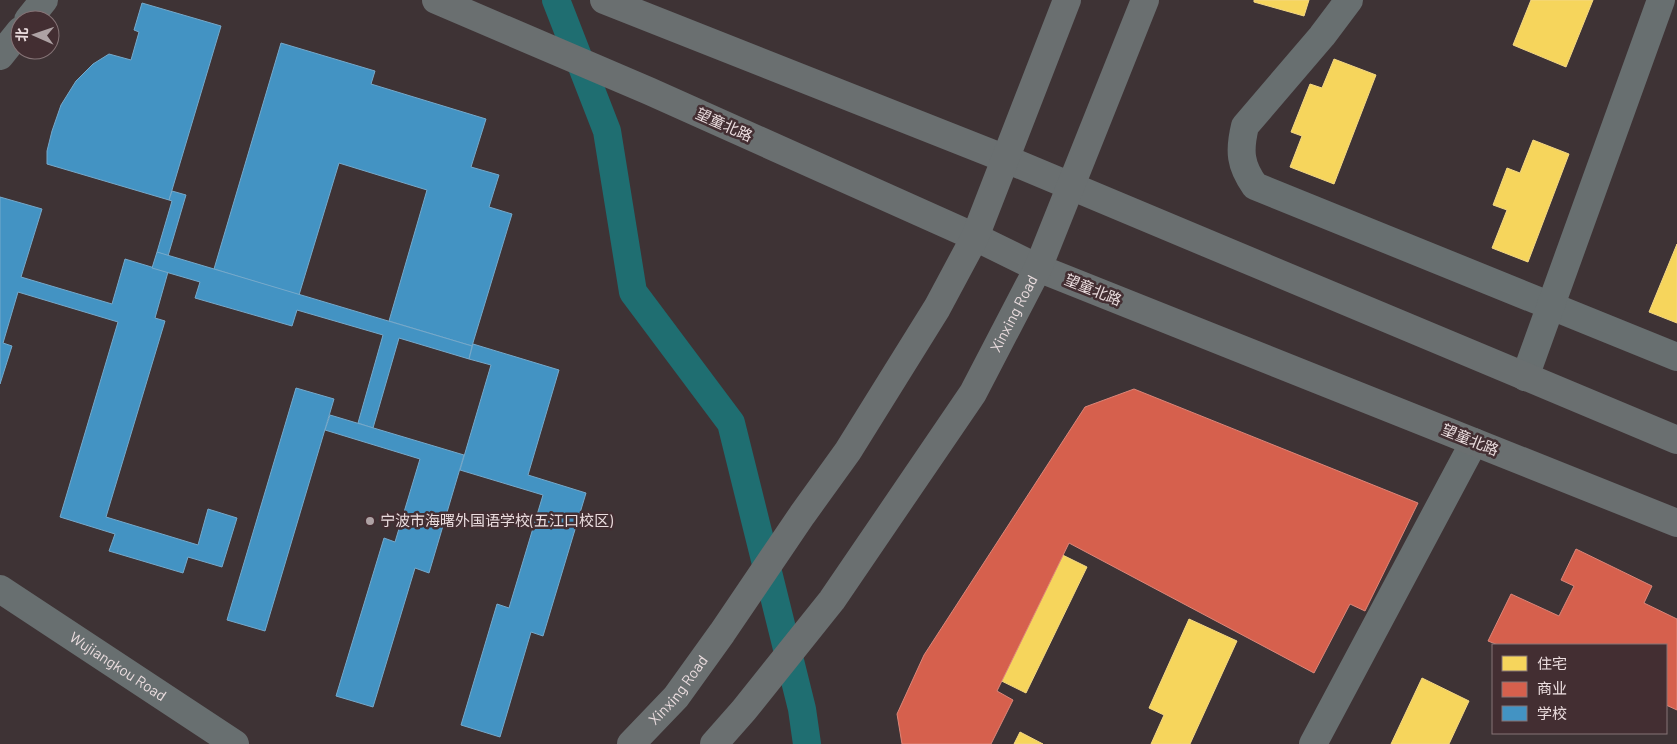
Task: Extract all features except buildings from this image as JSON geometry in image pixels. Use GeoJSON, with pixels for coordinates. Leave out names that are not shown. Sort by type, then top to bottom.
{"type":"FeatureCollection","features":[{"type":"Feature","properties":{"kind":"main road","name":"望童北路"},"geometry":{"type":"LineString","coordinates":[[436,0],[649,91],[975,237],[1038,268],[1677,523]]}},
{"type":"Feature","properties":{"kind":"main road"},"geometry":{"type":"LineString","coordinates":[[975,237],[1067,0]]}},
{"type":"Feature","properties":{"kind":"main road","name":"Xinxing Road"},"geometry":{"type":"LineString","coordinates":[[714,744],[744,710],[832,600],[973,393],[1038,268],[1144,0]]}},
{"type":"Feature","properties":{"kind":"main road"},"geometry":{"type":"LineString","coordinates":[[609,2],[1006,159],[1677,440]]}},
{"type":"Feature","properties":{"kind":"main road","name":"Xinxing Road"},"geometry":{"type":"LineString","coordinates":[[631,744],[676,697],[848,451],[927,325],[975,237]]}},
{"type":"Feature","properties":{"kind":"street"},"geometry":{"type":"LineString","coordinates":[[36,10],[44,0]]}},
{"type":"Feature","properties":{"kind":"street"},"geometry":{"type":"LineString","coordinates":[[1349,0],[1322,36],[1245,126],[1240,144],[1247,174],[1255,186],[1677,357]]}},
{"type":"Feature","properties":{"kind":"street"},"geometry":{"type":"LineString","coordinates":[[1525,377],[1664,13]]}},
{"type":"Feature","properties":{"kind":"street"},"geometry":{"type":"LineString","coordinates":[[0,56],[10,44]]}},
{"type":"Feature","properties":{"kind":"street"},"geometry":{"type":"LineString","coordinates":[[1313,744],[1474,442]]}},
{"type":"Feature","properties":{"kind":"street","name":"Wujiangkou Road"},"geometry":{"type":"LineString","coordinates":[[0,589],[235,744]]}},
{"type":"Feature","properties":{"kind":"waterway"},"geometry":{"type":"LineString","coordinates":[[556,0],[607,131],[633,292],[731,423],[802,709],[807,744]]}},
{"type":"Feature","properties":{"kind":"place","name":"宁波市海曙外国语学校(五江口校区)"},"geometry":{"type":"Point","coordinates":[370,521]}}]}
